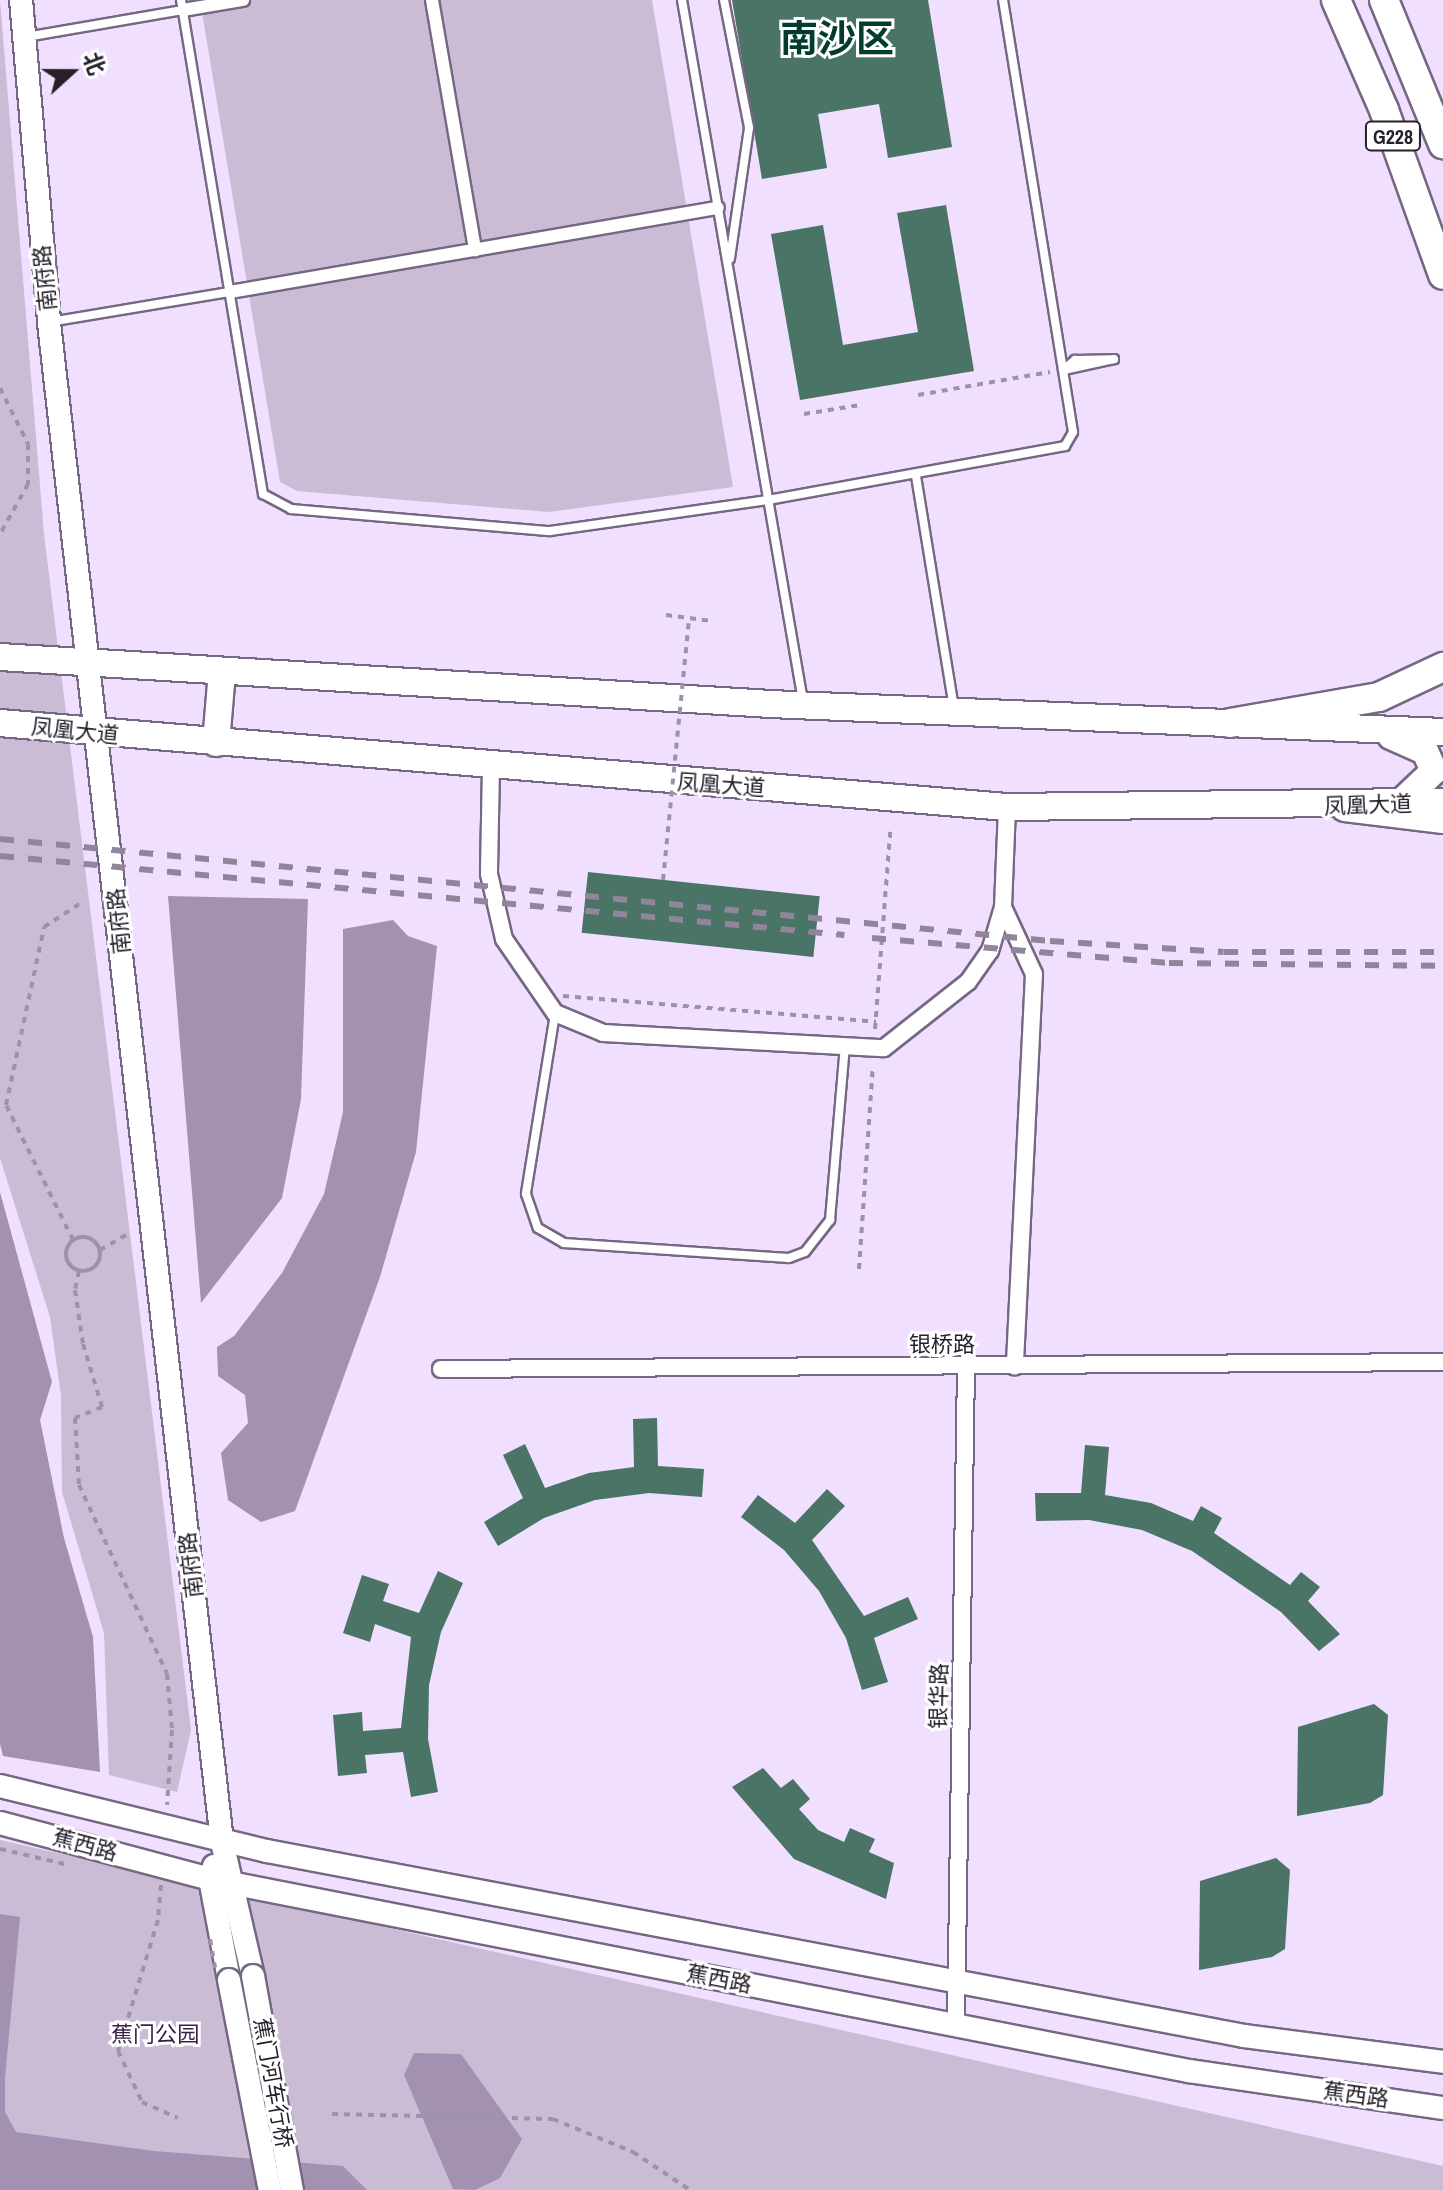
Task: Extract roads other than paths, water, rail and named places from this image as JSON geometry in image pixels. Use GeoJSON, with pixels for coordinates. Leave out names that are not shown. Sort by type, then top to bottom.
{"type":"FeatureCollection","features":[{"type":"Feature","properties":{"kind":"highway","name":"G228"},"geometry":{"type":"LineString","coordinates":[[1336,0],[1384,110],[1443,275]]}},
{"type":"Feature","properties":{"kind":"highway","name":"G228"},"geometry":{"type":"LineString","coordinates":[[1384,0],[1443,144]]}},
{"type":"Feature","properties":{"kind":"highway"},"geometry":{"type":"LineString","coordinates":[[1230,723],[1379,697],[1443,667]]}},
{"type":"Feature","properties":{"kind":"highway"},"geometry":{"type":"LineString","coordinates":[[1345,807],[1443,819]]}},
{"type":"Feature","properties":{"kind":"main road"},"geometry":{"type":"LineString","coordinates":[[0,657],[804,705],[1443,732]]}},
{"type":"Feature","properties":{"kind":"main road"},"geometry":{"type":"LineString","coordinates":[[216,743],[222,671]]}},
{"type":"Feature","properties":{"kind":"main road","name":"凤凰大道"},"geometry":{"type":"LineString","coordinates":[[0,723],[491,767],[1007,807],[1345,807],[1443,802]]}},
{"type":"Feature","properties":{"kind":"main road"},"geometry":{"type":"LineString","coordinates":[[1379,731],[1410,742],[1433,762],[1430,781],[1396,806]]}},
{"type":"Feature","properties":{"kind":"street","name":"南府路"},"geometry":{"type":"LineString","coordinates":[[21,0],[49,323],[87,664],[100,734],[222,1842],[236,1882],[253,1976]]}},
{"type":"Feature","properties":{"kind":"street"},"geometry":{"type":"LineString","coordinates":[[182,5],[243,0]]}},
{"type":"Feature","properties":{"kind":"street"},"geometry":{"type":"LineString","coordinates":[[432,0],[475,250]]}},
{"type":"Feature","properties":{"kind":"street"},"geometry":{"type":"LineString","coordinates":[[230,292],[718,208]]}},
{"type":"Feature","properties":{"kind":"street"},"geometry":{"type":"LineString","coordinates":[[491,767],[494,911],[525,977],[555,1013],[603,1033],[884,1048],[919,1025],[968,982],[990,951],[1003,907],[1007,807]]}},
{"type":"Feature","properties":{"kind":"street"},"geometry":{"type":"LineString","coordinates":[[1003,907],[1034,974],[1015,1367]]}},
{"type":"Feature","properties":{"kind":"street","name":"银桥路"},"geometry":{"type":"LineString","coordinates":[[441,1369],[1443,1362]]}},
{"type":"Feature","properties":{"kind":"street","name":"银华路"},"geometry":{"type":"LineString","coordinates":[[956,2025],[966,1367]]}},
{"type":"Feature","properties":{"kind":"street","name":"蕉西路"},"geometry":{"type":"LineString","coordinates":[[0,1786],[222,1842],[1244,2036],[1443,2062]]}},
{"type":"Feature","properties":{"kind":"street","name":"蕉西路"},"geometry":{"type":"LineString","coordinates":[[0,1823],[153,1874],[236,1882],[1189,2071],[1443,2108]]}},
{"type":"Feature","properties":{"kind":"street","name":"南府路"},"geometry":{"type":"LineString","coordinates":[[222,1842],[210,1879],[229,1980]]}},
{"type":"Feature","properties":{"kind":"street","name":"蕉门河车行桥"},"geometry":{"type":"LineString","coordinates":[[253,1976],[292,2190]]}},
{"type":"Feature","properties":{"kind":"street","name":"蕉门河车行桥"},"geometry":{"type":"LineString","coordinates":[[229,1980],[270,2190]]}},
{"type":"Feature","properties":{"kind":"lane"},"geometry":{"type":"LineString","coordinates":[[682,0],[804,705]]}},
{"type":"Feature","properties":{"kind":"lane"},"geometry":{"type":"LineString","coordinates":[[724,0],[749,128],[729,270]]}},
{"type":"Feature","properties":{"kind":"lane"},"geometry":{"type":"LineString","coordinates":[[22,38],[182,5],[263,494],[291,509],[550,531],[916,476],[1065,446],[1073,432],[1003,0]]}},
{"type":"Feature","properties":{"kind":"lane"},"geometry":{"type":"LineString","coordinates":[[49,323],[230,292]]}},
{"type":"Feature","properties":{"kind":"lane"},"geometry":{"type":"LineString","coordinates":[[1114,359],[1101,366],[1063,370],[1075,360],[1114,359]]}},
{"type":"Feature","properties":{"kind":"lane"},"geometry":{"type":"LineString","coordinates":[[916,476],[955,712]]}},
{"type":"Feature","properties":{"kind":"lane"},"geometry":{"type":"LineString","coordinates":[[555,1013],[526,1194],[538,1228],[564,1243],[789,1258],[805,1252],[830,1220],[845,1046]]}},
{"type":"Feature","properties":{"kind":"railway"},"geometry":{"type":"LineString","coordinates":[[0,839],[1050,941],[1224,952],[1443,952]]}},
{"type":"Feature","properties":{"kind":"railway"},"geometry":{"type":"LineString","coordinates":[[0,856],[844,935]]}},
{"type":"Feature","properties":{"kind":"railway"},"geometry":{"type":"LineString","coordinates":[[872,938],[1169,963],[1443,966]]}},
{"type":"Feature","properties":{"kind":"district","name":"南沙区"},"geometry":{"type":"Point","coordinates":[837,39]}},
{"type":"Feature","properties":{"kind":"park label","name":"蕉门公园"},"geometry":{"type":"Point","coordinates":[155,2035]}}]}
